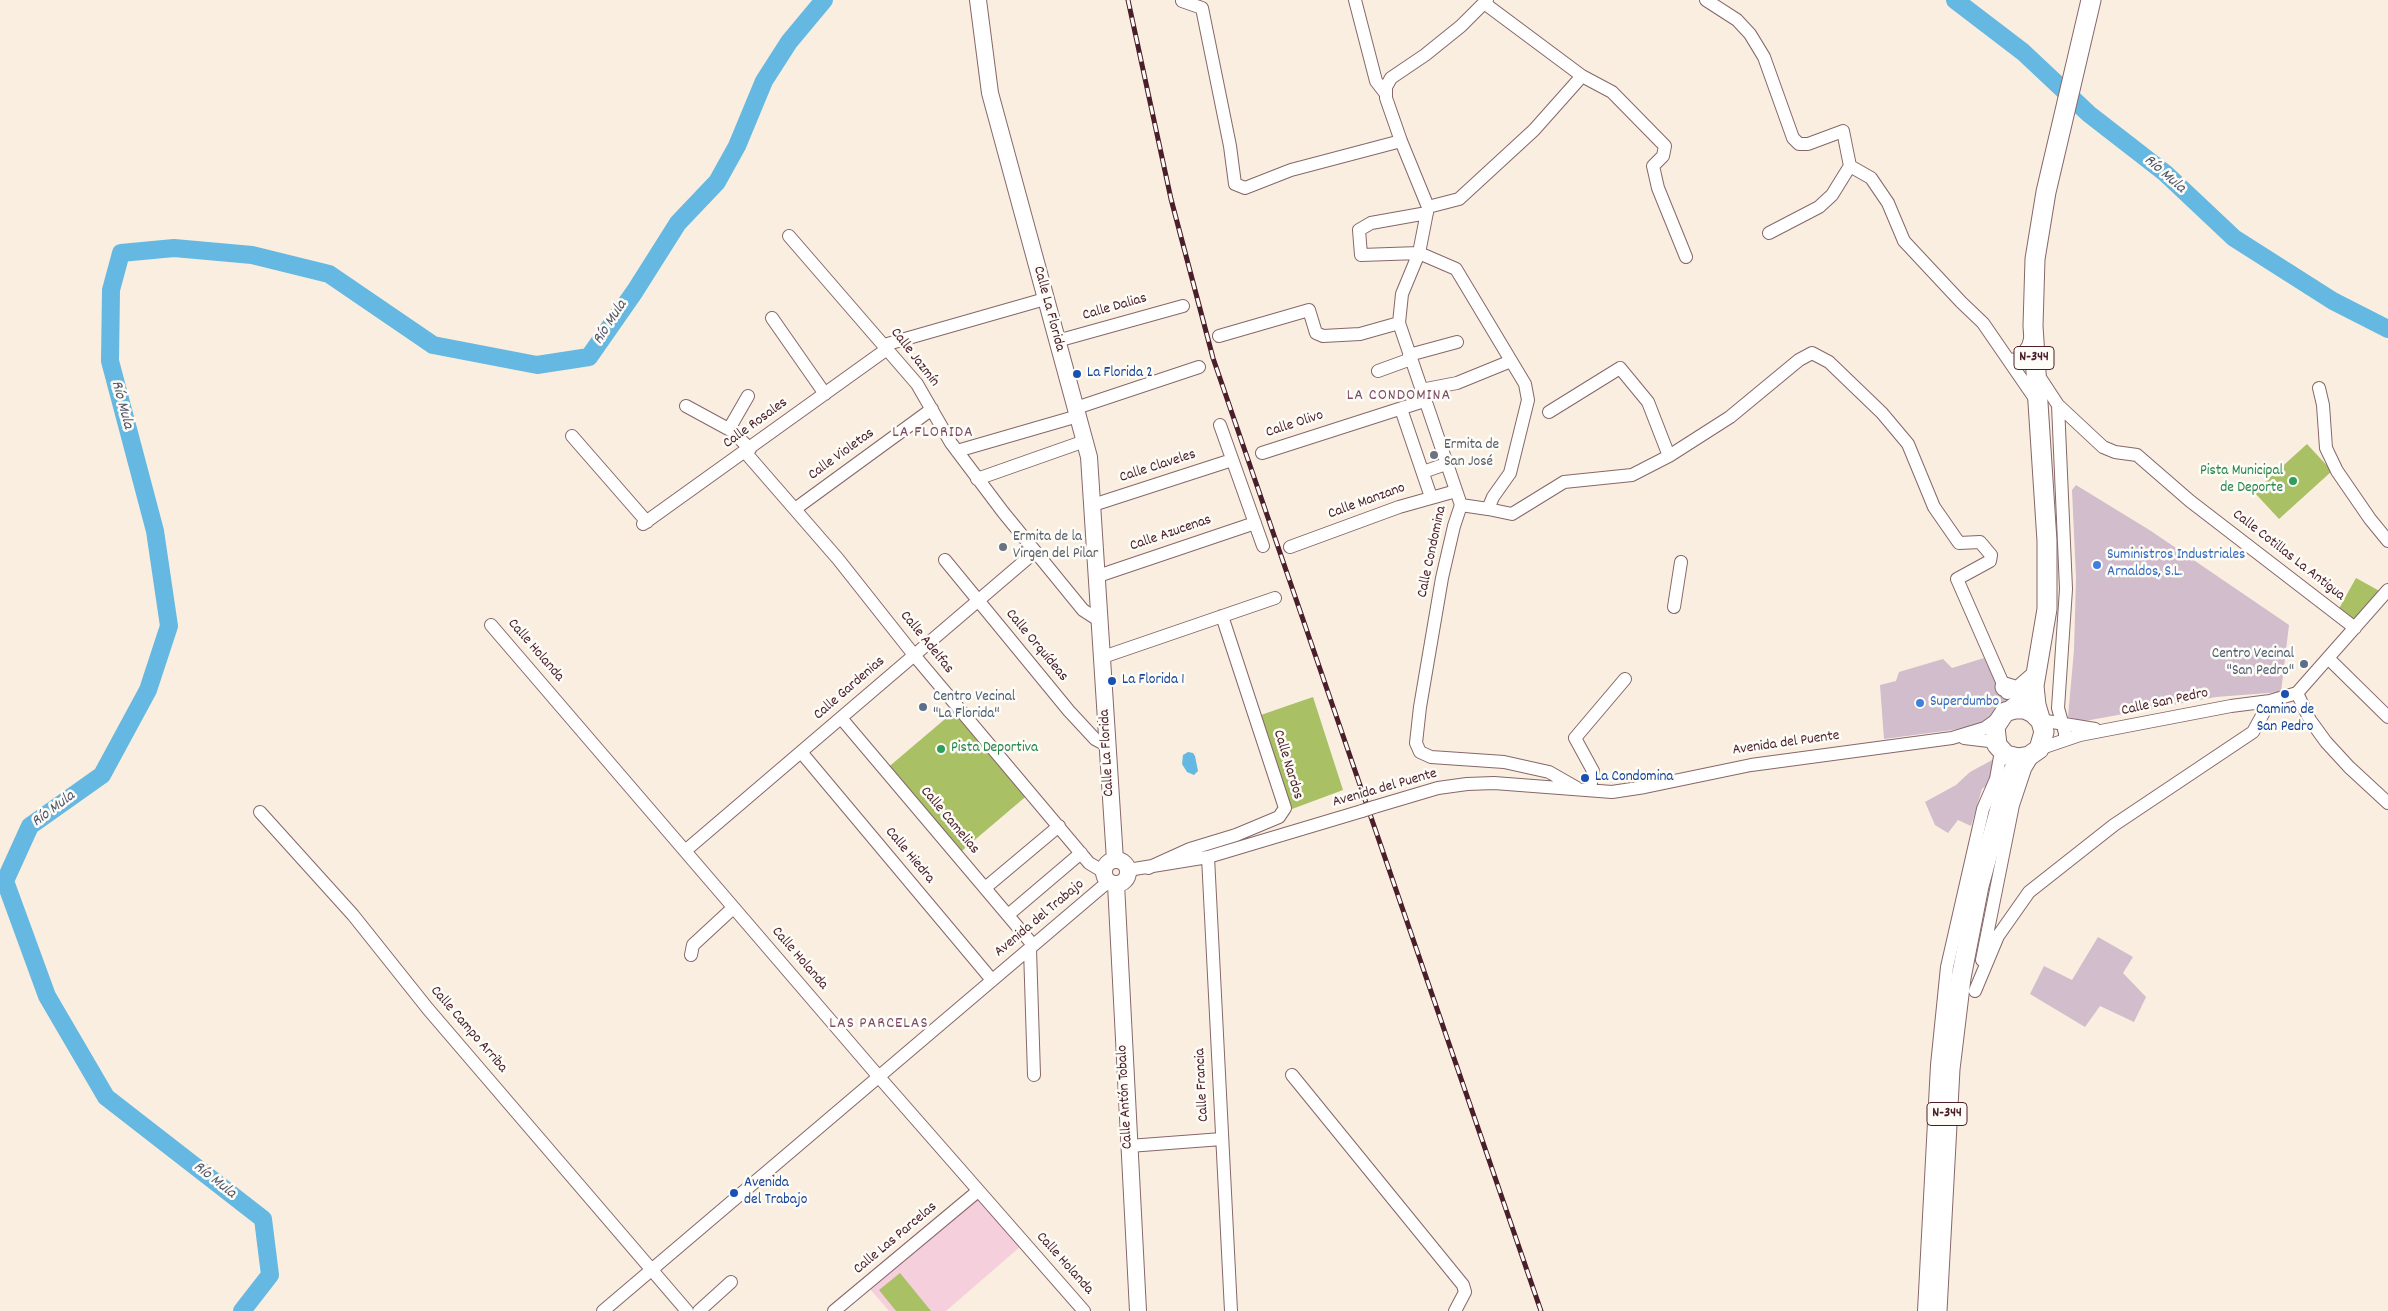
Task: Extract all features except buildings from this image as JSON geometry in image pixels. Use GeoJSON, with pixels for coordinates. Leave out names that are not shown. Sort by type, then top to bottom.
{"type":"FeatureCollection","features":[{"type":"Feature","properties":{"kind":"highway","name":"N-344"},"geometry":{"type":"LineString","coordinates":[[2036,679],[2047,609],[2048,575],[2036,400],[2033,285],[2037,240],[2091,0]]}},
{"type":"Feature","properties":{"kind":"highway"},"geometry":{"type":"LineString","coordinates":[[2005,687],[2018,691],[2036,679]]}},
{"type":"Feature","properties":{"kind":"highway"},"geometry":{"type":"LineString","coordinates":[[2006,713],[2025,699],[2036,679]]}},
{"type":"Feature","properties":{"kind":"highway"},"geometry":{"type":"LineString","coordinates":[[2002,801],[2013,771],[2033,752],[2044,732],[2040,720],[2036,679]]}},
{"type":"Feature","properties":{"kind":"highway"},"geometry":{"type":"LineString","coordinates":[[2006,713],[2029,710],[2040,720]]}},
{"type":"Feature","properties":{"kind":"highway","name":"N-344"},"geometry":{"type":"LineString","coordinates":[[1937,1311],[1954,1023],[1979,886],[2002,801],[2005,769],[1994,733],[2006,713]]}},
{"type":"Feature","properties":{"kind":"highway"},"geometry":{"type":"LineString","coordinates":[[2000,749],[2015,758],[2033,752]]}},
{"type":"Feature","properties":{"kind":"main road","name":"Calle La Florida"},"geometry":{"type":"LineString","coordinates":[[978,4],[990,93],[1045,299],[1090,457],[1108,746],[1111,874]]}},
{"type":"Feature","properties":{"kind":"main road"},"geometry":{"type":"LineString","coordinates":[[1111,874],[1125,864],[1128,870]]}},
{"type":"Feature","properties":{"kind":"main road","name":"Calle Antón Tobalo"},"geometry":{"type":"LineString","coordinates":[[1111,874],[1138,1311]]}},
{"type":"Feature","properties":{"kind":"street"},"geometry":{"type":"LineString","coordinates":[[1354,0],[1376,81],[1386,94]]}},
{"type":"Feature","properties":{"kind":"street"},"geometry":{"type":"LineString","coordinates":[[1706,0],[1737,20],[1750,34],[1764,57],[1793,138],[1800,144],[1808,144],[1843,131],[1850,166],[1832,195],[1819,207],[1769,234]]}},
{"type":"Feature","properties":{"kind":"street"},"geometry":{"type":"LineString","coordinates":[[1182,1],[1202,8],[1230,146],[1235,184],[1245,188],[1291,170],[1401,141]]}},
{"type":"Feature","properties":{"kind":"street"},"geometry":{"type":"LineString","coordinates":[[1427,210],[1401,141],[1386,94],[1386,87],[1391,78],[1425,55],[1485,2],[1582,76],[1612,92],[1665,146],[1663,156],[1653,166],[1658,188],[1686,257]]}},
{"type":"Feature","properties":{"kind":"street"},"geometry":{"type":"LineString","coordinates":[[1488,509],[1510,473],[1528,400],[1525,384],[1456,269],[1419,253],[1361,255],[1359,230],[1371,223],[1427,210],[1459,199],[1534,130],[1582,76]]}},
{"type":"Feature","properties":{"kind":"street"},"geometry":{"type":"LineString","coordinates":[[1850,166],[1871,178],[1888,203],[1904,241],[1961,302],[1984,323],[2036,400]]}},
{"type":"Feature","properties":{"kind":"street","name":"Calle Condomina"},"geometry":{"type":"LineString","coordinates":[[1427,210],[1419,253],[1402,294],[1399,324],[1422,396],[1461,505],[1442,578],[1420,707],[1416,743],[1420,752],[1431,757],[1504,762],[1549,772],[1583,788]]}},
{"type":"Feature","properties":{"kind":"street","name":"Calle Jazmín"},"geometry":{"type":"LineString","coordinates":[[789,236],[918,384],[957,452],[1083,610],[1100,621]]}},
{"type":"Feature","properties":{"kind":"street","name":"Calle Rosales"},"geometry":{"type":"LineString","coordinates":[[572,436],[645,523],[748,451],[885,347],[1045,299]]}},
{"type":"Feature","properties":{"kind":"street","name":"Calle Dalias"},"geometry":{"type":"LineString","coordinates":[[1057,341],[1183,306]]}},
{"type":"Feature","properties":{"kind":"street"},"geometry":{"type":"LineString","coordinates":[[1220,336],[1309,310],[1316,333],[1323,336],[1360,334],[1399,324]]}},
{"type":"Feature","properties":{"kind":"street"},"geometry":{"type":"LineString","coordinates":[[772,318],[825,394]]}},
{"type":"Feature","properties":{"kind":"street"},"geometry":{"type":"LineString","coordinates":[[2010,360],[2019,358],[2028,346],[2033,326]]}},
{"type":"Feature","properties":{"kind":"street"},"geometry":{"type":"LineString","coordinates":[[1378,371],[1410,357],[1457,342]]}},
{"type":"Feature","properties":{"kind":"street"},"geometry":{"type":"LineString","coordinates":[[1461,505],[1512,514],[1564,482],[1632,475],[1669,456],[1730,417],[1799,360],[1812,353],[1829,362],[1882,413],[1908,444],[1934,506],[1959,543],[1980,542],[1991,555],[1990,561],[1957,579],[2005,687],[2006,713]]}},
{"type":"Feature","properties":{"kind":"street","name":"Calle Olivo"},"geometry":{"type":"LineString","coordinates":[[1262,453],[1401,409],[1422,396],[1511,361]]}},
{"type":"Feature","properties":{"kind":"street"},"geometry":{"type":"LineString","coordinates":[[957,452],[1077,412],[1199,367]]}},
{"type":"Feature","properties":{"kind":"street"},"geometry":{"type":"LineString","coordinates":[[1549,412],[1620,368],[1648,402],[1669,456]]}},
{"type":"Feature","properties":{"kind":"street"},"geometry":{"type":"LineString","coordinates":[[2035,368],[2058,406],[2066,589],[2058,708],[2065,740]]}},
{"type":"Feature","properties":{"kind":"street"},"geometry":{"type":"LineString","coordinates":[[2319,388],[2324,405],[2326,448],[2343,479],[2370,519],[2388,541]]}},
{"type":"Feature","properties":{"kind":"street"},"geometry":{"type":"LineString","coordinates":[[729,429],[748,396]]}},
{"type":"Feature","properties":{"kind":"street","name":"Calle Adelfas"},"geometry":{"type":"LineString","coordinates":[[686,406],[729,429],[838,559],[914,655],[1058,826],[1095,868],[1111,874]]}},
{"type":"Feature","properties":{"kind":"street"},"geometry":{"type":"LineString","coordinates":[[2040,439],[2052,410],[2058,406]]}},
{"type":"Feature","properties":{"kind":"street","name":"Calle Cotillas La Antigua"},"geometry":{"type":"LineString","coordinates":[[2058,406],[2103,446],[2115,452],[2137,455],[2190,501],[2355,628]]}},
{"type":"Feature","properties":{"kind":"street","name":"Calle Violetas"},"geometry":{"type":"LineString","coordinates":[[795,509],[932,408]]}},
{"type":"Feature","properties":{"kind":"street"},"geometry":{"type":"LineString","coordinates":[[1401,409],[1432,497]]}},
{"type":"Feature","properties":{"kind":"street"},"geometry":{"type":"LineString","coordinates":[[1220,425],[1263,546]]}},
{"type":"Feature","properties":{"kind":"street"},"geometry":{"type":"LineString","coordinates":[[977,478],[1085,441]]}},
{"type":"Feature","properties":{"kind":"street","name":"Calle Claveles"},"geometry":{"type":"LineString","coordinates":[[1094,505],[1232,460]]}},
{"type":"Feature","properties":{"kind":"street"},"geometry":{"type":"LineString","coordinates":[[1423,472],[1446,464]]}},
{"type":"Feature","properties":{"kind":"street","name":"Calle Manzano"},"geometry":{"type":"LineString","coordinates":[[1290,547],[1432,497],[1456,491]]}},
{"type":"Feature","properties":{"kind":"street","name":"Calle Azucenas"},"geometry":{"type":"LineString","coordinates":[[1098,576],[1255,523]]}},
{"type":"Feature","properties":{"kind":"street","name":"Calle Gardenias"},"geometry":{"type":"LineString","coordinates":[[685,851],[1035,552]]}},
{"type":"Feature","properties":{"kind":"street","name":"Calle Orquídeas"},"geometry":{"type":"LineString","coordinates":[[945,560],[978,602],[1095,739],[1108,746]]}},
{"type":"Feature","properties":{"kind":"street"},"geometry":{"type":"LineString","coordinates":[[1674,607],[1682,562]]}},
{"type":"Feature","properties":{"kind":"street"},"geometry":{"type":"LineString","coordinates":[[2388,590],[2382,604],[2355,628],[2297,693],[2310,720],[2326,742],[2349,767],[2388,803]]}},
{"type":"Feature","properties":{"kind":"street"},"geometry":{"type":"LineString","coordinates":[[1103,657],[1275,598]]}},
{"type":"Feature","properties":{"kind":"street","name":"Calle Nardos"},"geometry":{"type":"LineString","coordinates":[[1148,868],[1190,850],[1236,835],[1279,817],[1285,808],[1222,616]]}},
{"type":"Feature","properties":{"kind":"street","name":"Calle Holanda"},"geometry":{"type":"LineString","coordinates":[[491,625],[879,1077],[1084,1311]]}},
{"type":"Feature","properties":{"kind":"street"},"geometry":{"type":"LineString","coordinates":[[2329,659],[2388,717]]}},
{"type":"Feature","properties":{"kind":"street"},"geometry":{"type":"LineString","coordinates":[[1583,788],[1592,771],[1575,738],[1625,679]]}},
{"type":"Feature","properties":{"kind":"street","name":"Calle San Pedro"},"geometry":{"type":"LineString","coordinates":[[2033,752],[2080,736],[2231,706],[2270,701],[2297,693]]}},
{"type":"Feature","properties":{"kind":"street"},"geometry":{"type":"LineString","coordinates":[[2033,752],[2013,805],[1975,992],[1998,936],[2029,892],[2114,825],[2253,732],[2270,701]]}},
{"type":"Feature","properties":{"kind":"street","name":"Avenida del Puente"},"geometry":{"type":"LineString","coordinates":[[1128,870],[1208,857],[1438,788],[1494,783],[1583,788],[1612,792],[1645,787],[1751,764],[1952,738],[1985,728],[2006,713]]}},
{"type":"Feature","properties":{"kind":"street","name":"Calle Camelias"},"geometry":{"type":"LineString","coordinates":[[841,718],[1008,915],[1031,947]]}},
{"type":"Feature","properties":{"kind":"street","name":"Calle San Pedro"},"geometry":{"type":"LineString","coordinates":[[2040,720],[2110,731]]}},
{"type":"Feature","properties":{"kind":"street","name":"Avenida del Puente"},"geometry":{"type":"LineString","coordinates":[[1952,738],[1982,740],[1994,744],[2000,749]]}},
{"type":"Feature","properties":{"kind":"street"},"geometry":{"type":"LineString","coordinates":[[1924,1311],[1937,1064],[1947,966],[1983,809],[1996,779],[2000,749]]}},
{"type":"Feature","properties":{"kind":"street","name":"Calle Hiedra"},"geometry":{"type":"LineString","coordinates":[[801,752],[992,980]]}},
{"type":"Feature","properties":{"kind":"street","name":"Calle Campo Arriba"},"geometry":{"type":"LineString","coordinates":[[260,812],[353,915],[428,1009],[557,1157],[687,1311]]}},
{"type":"Feature","properties":{"kind":"street"},"geometry":{"type":"LineString","coordinates":[[985,888],[1058,826]]}},
{"type":"Feature","properties":{"kind":"street"},"geometry":{"type":"LineString","coordinates":[[1008,915],[1081,852]]}},
{"type":"Feature","properties":{"kind":"street","name":"Calle Francia"},"geometry":{"type":"LineString","coordinates":[[1208,857],[1231,1311]]}},
{"type":"Feature","properties":{"kind":"street","name":"Avenida del Trabajo"},"geometry":{"type":"LineString","coordinates":[[603,1311],[1031,947],[1111,874]]}},
{"type":"Feature","properties":{"kind":"street"},"geometry":{"type":"LineString","coordinates":[[691,955],[693,944],[734,908]]}},
{"type":"Feature","properties":{"kind":"street"},"geometry":{"type":"LineString","coordinates":[[1031,947],[1034,1075]]}},
{"type":"Feature","properties":{"kind":"street"},"geometry":{"type":"LineString","coordinates":[[1292,1076],[1463,1285],[1465,1292],[1455,1311]]}},
{"type":"Feature","properties":{"kind":"street"},"geometry":{"type":"LineString","coordinates":[[1129,1146],[1222,1139]]}},
{"type":"Feature","properties":{"kind":"street","name":"Calle Las Parcelas"},"geometry":{"type":"LineString","coordinates":[[834,1311],[978,1191]]}},
{"type":"Feature","properties":{"kind":"street"},"geometry":{"type":"LineString","coordinates":[[699,1311],[731,1282]]}},
{"type":"Feature","properties":{"kind":"shaded area"},"geometry":{"type":"Polygon","coordinates":[[[2076,485],[2151,531],[2289,625],[2281,692],[2216,697],[2085,721],[2068,717],[2074,650],[2076,578],[2072,490],[2076,485]]]}},
{"type":"Feature","properties":{"kind":"shaded area"},"geometry":{"type":"Polygon","coordinates":[[[1984,658],[2007,702],[1986,723],[1952,730],[1884,739],[1880,685],[1896,681],[1899,672],[1943,659],[1952,668],[1984,658]]]}},
{"type":"Feature","properties":{"kind":"shaded area"},"geometry":{"type":"Polygon","coordinates":[[[1994,759],[1991,782],[1982,789],[1971,826],[1958,820],[1948,833],[1935,825],[1925,802],[1956,785],[1970,772],[1994,759]]]}},
{"type":"Feature","properties":{"kind":"shaded area"},"geometry":{"type":"Polygon","coordinates":[[[2098,937],[2133,957],[2123,973],[2146,997],[2134,1022],[2100,1006],[2085,1027],[2030,994],[2044,966],[2072,980],[2098,937]]]}},
{"type":"Feature","properties":{"kind":"shaded area"},"geometry":{"type":"Polygon","coordinates":[[[974,1200],[980,1200],[1021,1246],[946,1311],[889,1311],[870,1289],[974,1200]]]}},
{"type":"Feature","properties":{"kind":"green space","name":"Pista Municipal de Deporte"},"geometry":{"type":"Polygon","coordinates":[[[2307,444],[2332,471],[2279,519],[2254,492],[2307,444]]]}},
{"type":"Feature","properties":{"kind":"green space"},"geometry":{"type":"Polygon","coordinates":[[[2356,578],[2385,594],[2355,628],[2336,614],[2356,578]]]}},
{"type":"Feature","properties":{"kind":"green space"},"geometry":{"type":"Polygon","coordinates":[[[1313,697],[1343,790],[1284,812],[1255,717],[1313,697]]]}},
{"type":"Feature","properties":{"kind":"green space"},"geometry":{"type":"Polygon","coordinates":[[[958,708],[1030,793],[957,855],[885,770],[958,708]]]}},
{"type":"Feature","properties":{"kind":"green space"},"geometry":{"type":"Polygon","coordinates":[[[900,1273],[931,1311],[896,1311],[879,1290],[900,1273]]]}},
{"type":"Feature","properties":{"kind":"water"},"geometry":{"type":"Polygon","coordinates":[[[1188,752],[1193,753],[1195,756],[1198,771],[1194,775],[1187,772],[1182,764],[1183,755],[1188,752]]]}},
{"type":"Feature","properties":{"kind":"waterway","name":"Río Mula"},"geometry":{"type":"LineString","coordinates":[[242,1311],[270,1275],[263,1219],[106,1097],[47,996],[5,881],[30,826],[102,775],[148,690],[169,626],[155,531],[110,361],[111,290],[121,253],[174,248],[252,255],[329,274],[433,345],[537,365],[589,357],[635,291],[678,223],[717,182],[737,146],[764,81],[789,42],[824,0]]}},
{"type":"Feature","properties":{"kind":"waterway","name":"Río Mula"},"geometry":{"type":"LineString","coordinates":[[1955,0],[2023,52],[2089,114],[2165,173],[2234,238],[2333,301],[2388,329]]}},
{"type":"Feature","properties":{"kind":"railway"},"geometry":{"type":"LineString","coordinates":[[1128,0],[1171,199],[1213,358],[1541,1311]]}},
{"type":"Feature","properties":{"kind":"place","name":"La Florida 2"},"geometry":{"type":"Point","coordinates":[1077,374]}},
{"type":"Feature","properties":{"kind":"place","name":"Ermita de San José"},"geometry":{"type":"Point","coordinates":[1434,455]}},
{"type":"Feature","properties":{"kind":"place","name":"Pista Municipal de Deporte"},"geometry":{"type":"Point","coordinates":[2293,481]}},
{"type":"Feature","properties":{"kind":"place","name":"Ermita de la Virgen del Pilar"},"geometry":{"type":"Point","coordinates":[1003,547]}},
{"type":"Feature","properties":{"kind":"place","name":"Suministros Industriales Arnaldos, S.L."},"geometry":{"type":"Point","coordinates":[2097,565]}},
{"type":"Feature","properties":{"kind":"place","name":"Centro Vecinal \"San Pedro\""},"geometry":{"type":"Point","coordinates":[2304,664]}},
{"type":"Feature","properties":{"kind":"place","name":"La Florida 1"},"geometry":{"type":"Point","coordinates":[1112,681]}},
{"type":"Feature","properties":{"kind":"place","name":"Camino de San Pedro"},"geometry":{"type":"Point","coordinates":[2285,694]}},
{"type":"Feature","properties":{"kind":"place","name":"Superdumbo"},"geometry":{"type":"Point","coordinates":[1920,703]}},
{"type":"Feature","properties":{"kind":"place","name":"Centro Vecinal \"La Florida\""},"geometry":{"type":"Point","coordinates":[923,707]}},
{"type":"Feature","properties":{"kind":"place","name":"Pista Deportiva"},"geometry":{"type":"Point","coordinates":[941,749]}},
{"type":"Feature","properties":{"kind":"place","name":"La Condomina"},"geometry":{"type":"Point","coordinates":[1585,778]}},
{"type":"Feature","properties":{"kind":"place","name":"Avenida del Trabajo"},"geometry":{"type":"Point","coordinates":[734,1193]}},
{"type":"Feature","properties":{"kind":"district","name":"LA CONDOMINA"},"geometry":{"type":"Point","coordinates":[1399,397]}},
{"type":"Feature","properties":{"kind":"district","name":"LA FLORIDA"},"geometry":{"type":"Point","coordinates":[933,434]}},
{"type":"Feature","properties":{"kind":"district","name":"LAS PARCELAS"},"geometry":{"type":"Point","coordinates":[879,1025]}}]}
